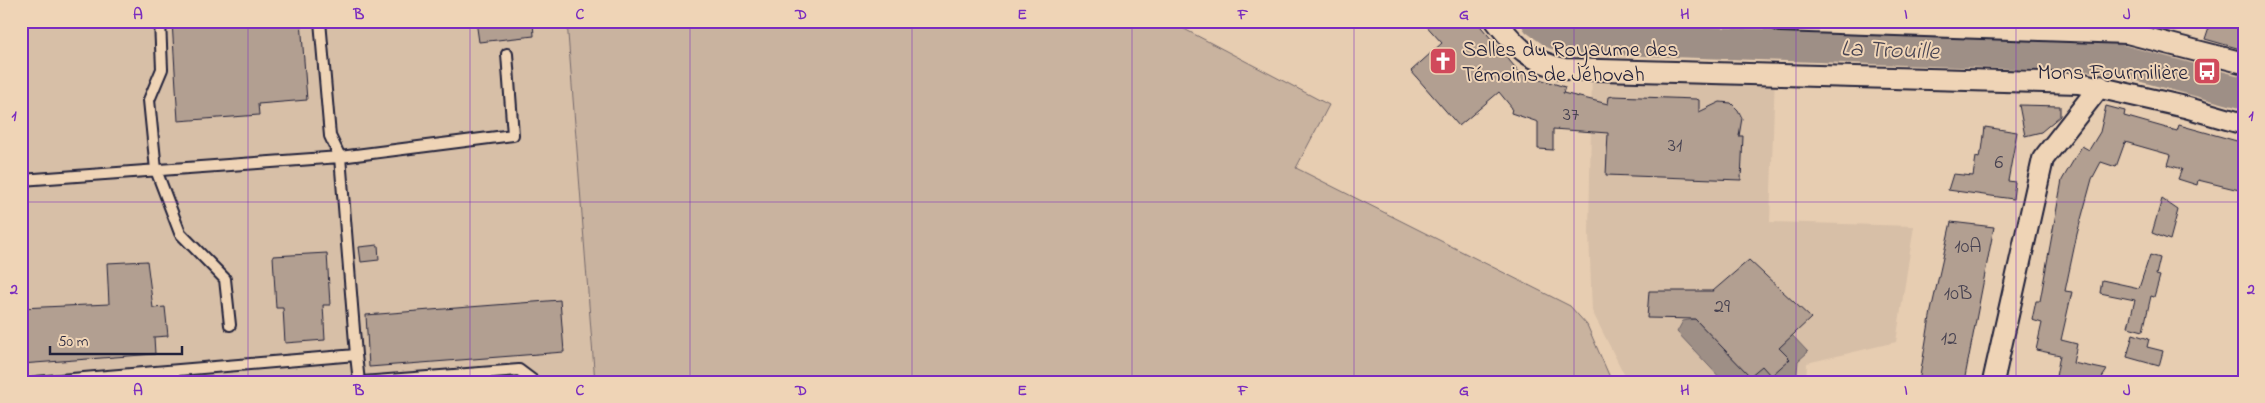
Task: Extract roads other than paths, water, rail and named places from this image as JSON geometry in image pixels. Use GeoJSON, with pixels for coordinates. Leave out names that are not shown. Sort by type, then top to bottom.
{"type":"FeatureCollection","features":[{"type":"Feature","properties":{"kind":"street"},"geometry":{"type":"LineString","coordinates":[[1496,21],[1528,56],[1545,64],[1564,69],[2060,82],[2100,86],[2244,124]]}},
{"type":"Feature","properties":{"kind":"street"},"geometry":{"type":"LineString","coordinates":[[1780,21],[2133,27],[2244,63]]}},
{"type":"Feature","properties":{"kind":"street"},"geometry":{"type":"LineString","coordinates":[[1993,382],[2043,159],[2100,86]]}},
{"type":"Feature","properties":{"kind":"lane"},"geometry":{"type":"LineString","coordinates":[[160,21],[162,69],[149,100],[156,170],[180,233],[225,279],[230,325]]}},
{"type":"Feature","properties":{"kind":"lane"},"geometry":{"type":"LineString","coordinates":[[320,21],[330,136],[340,157],[356,355],[360,382],[519,370],[535,382]]}},
{"type":"Feature","properties":{"kind":"lane"},"geometry":{"type":"LineString","coordinates":[[21,180],[340,157],[513,135],[507,54]]}},
{"type":"Feature","properties":{"kind":"lane"},"geometry":{"type":"LineString","coordinates":[[36,382],[356,355]]}},
{"type":"Feature","properties":{"kind":"waterway","name":"La Trouille"},"geometry":{"type":"LineString","coordinates":[[1537,21],[1555,34],[1572,38],[2094,56],[2119,60],[2244,93]]}},
{"type":"Feature","properties":{"kind":"place","name":"Salles du Royaume des Témoins de Jéhovah"},"geometry":{"type":"Point","coordinates":[1443,61]}},
{"type":"Feature","properties":{"kind":"place","name":"Mons Fourmilière"},"geometry":{"type":"Point","coordinates":[2207,71]}}]}
